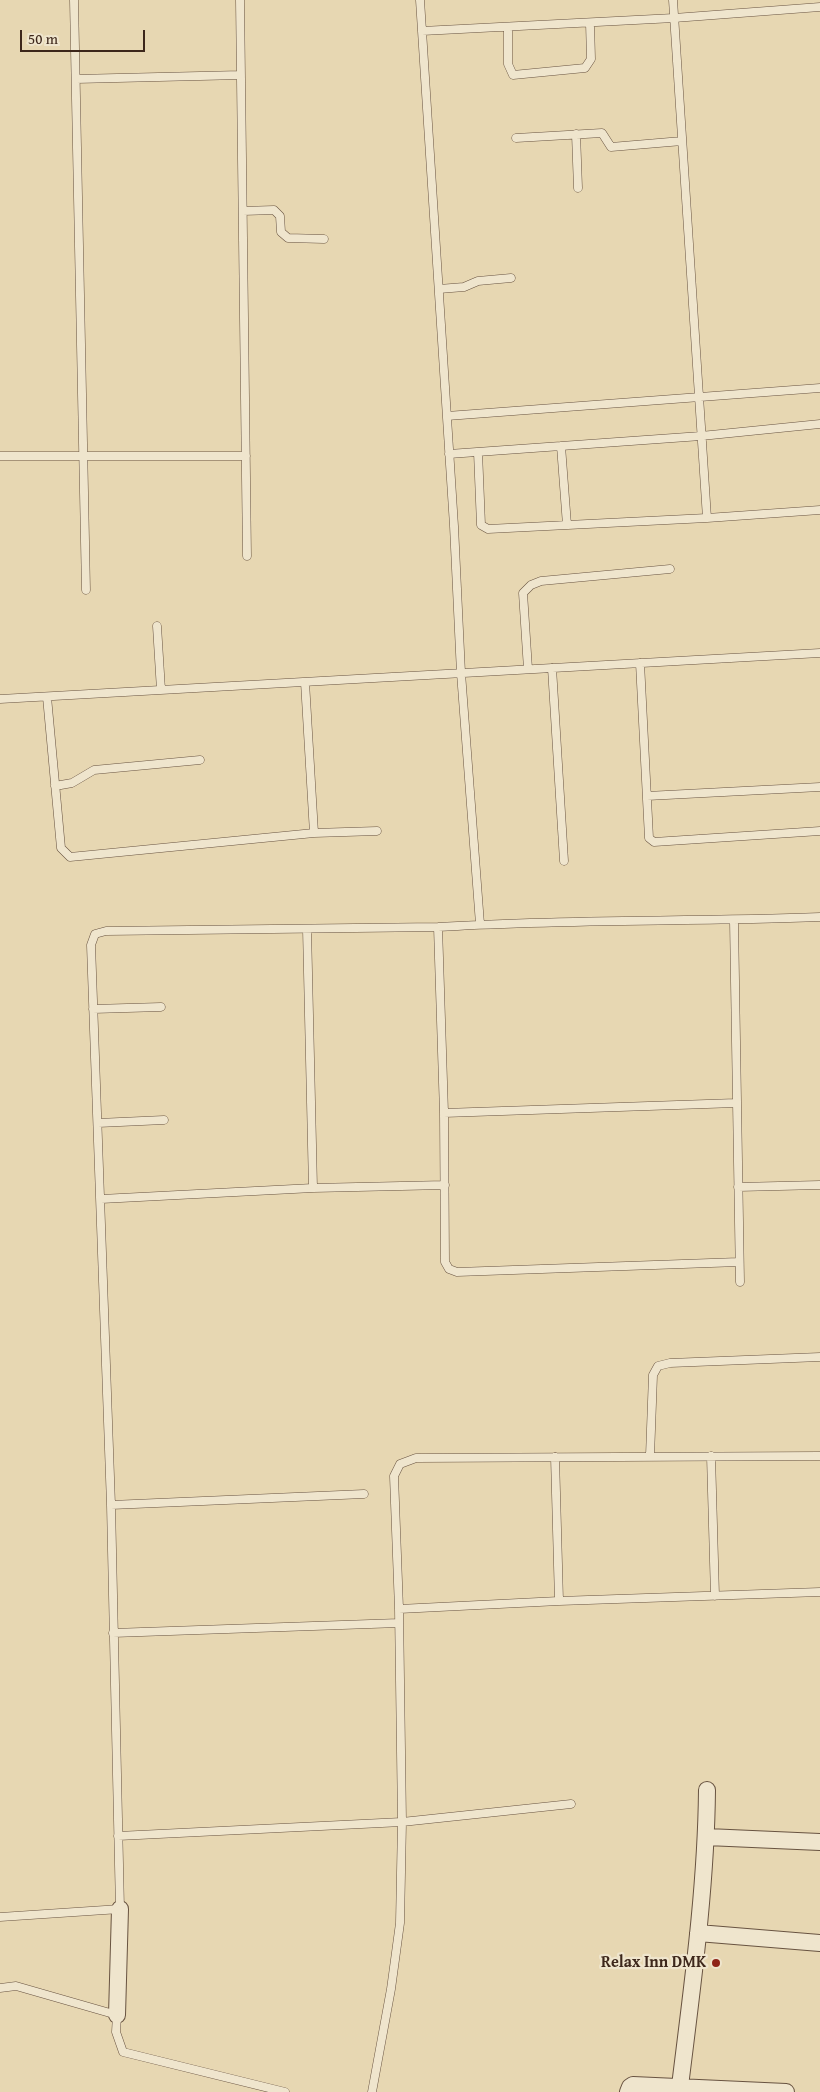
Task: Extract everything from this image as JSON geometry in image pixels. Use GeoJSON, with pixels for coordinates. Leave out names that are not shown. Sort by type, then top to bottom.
{"type":"FeatureCollection","features":[{"type":"Feature","properties":{"kind":"street"},"geometry":{"type":"LineString","coordinates":[[680,2086],[707,1837],[707,1790]]}},
{"type":"Feature","properties":{"kind":"street"},"geometry":{"type":"LineString","coordinates":[[707,1837],[820,1842]]}},
{"type":"Feature","properties":{"kind":"street"},"geometry":{"type":"LineString","coordinates":[[117,2014],[120,1910]]}},
{"type":"Feature","properties":{"kind":"street"},"geometry":{"type":"LineString","coordinates":[[698,1933],[820,1943]]}},
{"type":"Feature","properties":{"kind":"street"},"geometry":{"type":"LineString","coordinates":[[628,2092],[630,2087],[634,2085],[786,2092]]}},
{"type":"Feature","properties":{"kind":"lane"},"geometry":{"type":"LineString","coordinates":[[74,0],[85,456],[86,590]]}},
{"type":"Feature","properties":{"kind":"lane"},"geometry":{"type":"LineString","coordinates":[[240,0],[247,556]]}},
{"type":"Feature","properties":{"kind":"lane"},"geometry":{"type":"LineString","coordinates":[[420,0],[447,416],[461,673],[480,924]]}},
{"type":"Feature","properties":{"kind":"lane"},"geometry":{"type":"LineString","coordinates":[[673,0],[707,518]]}},
{"type":"Feature","properties":{"kind":"lane"},"geometry":{"type":"LineString","coordinates":[[422,31],[674,18],[820,7]]}},
{"type":"Feature","properties":{"kind":"lane"},"geometry":{"type":"LineString","coordinates":[[508,27],[508,64],[514,75],[585,68],[591,60],[590,23]]}},
{"type":"Feature","properties":{"kind":"lane"},"geometry":{"type":"LineString","coordinates":[[76,80],[241,75]]}},
{"type":"Feature","properties":{"kind":"lane"},"geometry":{"type":"LineString","coordinates":[[516,138],[602,133],[611,147],[682,141]]}},
{"type":"Feature","properties":{"kind":"lane"},"geometry":{"type":"LineString","coordinates":[[576,134],[578,188]]}},
{"type":"Feature","properties":{"kind":"lane"},"geometry":{"type":"LineString","coordinates":[[243,211],[274,210],[280,216],[281,232],[288,238],[324,239]]}},
{"type":"Feature","properties":{"kind":"lane"},"geometry":{"type":"LineString","coordinates":[[438,289],[464,287],[478,281],[511,278]]}},
{"type":"Feature","properties":{"kind":"lane"},"geometry":{"type":"LineString","coordinates":[[447,416],[820,388]]}},
{"type":"Feature","properties":{"kind":"lane"},"geometry":{"type":"LineString","coordinates":[[449,454],[701,436],[820,424]]}},
{"type":"Feature","properties":{"kind":"lane"},"geometry":{"type":"LineString","coordinates":[[561,446],[567,525]]}},
{"type":"Feature","properties":{"kind":"lane"},"geometry":{"type":"LineString","coordinates":[[478,452],[481,525],[488,529],[707,518],[820,510]]}},
{"type":"Feature","properties":{"kind":"lane"},"geometry":{"type":"LineString","coordinates":[[0,456],[246,456]]}},
{"type":"Feature","properties":{"kind":"lane"},"geometry":{"type":"LineString","coordinates":[[528,669],[523,593],[530,585],[541,580],[670,569]]}},
{"type":"Feature","properties":{"kind":"lane"},"geometry":{"type":"LineString","coordinates":[[157,626],[161,690]]}},
{"type":"Feature","properties":{"kind":"lane"},"geometry":{"type":"LineString","coordinates":[[0,699],[820,653]]}},
{"type":"Feature","properties":{"kind":"lane"},"geometry":{"type":"LineString","coordinates":[[640,663],[649,838],[654,842],[820,832]]}},
{"type":"Feature","properties":{"kind":"lane"},"geometry":{"type":"LineString","coordinates":[[552,668],[564,862]]}},
{"type":"Feature","properties":{"kind":"lane"},"geometry":{"type":"LineString","coordinates":[[305,682],[314,833]]}},
{"type":"Feature","properties":{"kind":"lane"},"geometry":{"type":"LineString","coordinates":[[47,696],[61,848],[70,857],[314,833],[377,831]]}},
{"type":"Feature","properties":{"kind":"lane"},"geometry":{"type":"LineString","coordinates":[[55,786],[72,783],[94,770],[200,760]]}},
{"type":"Feature","properties":{"kind":"lane"},"geometry":{"type":"LineString","coordinates":[[646,796],[820,787]]}},
{"type":"Feature","properties":{"kind":"lane"},"geometry":{"type":"LineString","coordinates":[[0,1917],[120,1910],[111,1505],[91,945],[96,934],[101,932],[438,927],[480,924],[820,917]]}},
{"type":"Feature","properties":{"kind":"lane"},"geometry":{"type":"LineString","coordinates":[[734,920],[740,1282]]}},
{"type":"Feature","properties":{"kind":"lane"},"geometry":{"type":"LineString","coordinates":[[438,927],[444,1113],[445,1262],[449,1269],[458,1272],[739,1262]]}},
{"type":"Feature","properties":{"kind":"lane"},"geometry":{"type":"LineString","coordinates":[[307,929],[313,1188]]}},
{"type":"Feature","properties":{"kind":"lane"},"geometry":{"type":"LineString","coordinates":[[93,1009],[161,1007]]}},
{"type":"Feature","properties":{"kind":"lane"},"geometry":{"type":"LineString","coordinates":[[444,1113],[736,1103]]}},
{"type":"Feature","properties":{"kind":"lane"},"geometry":{"type":"LineString","coordinates":[[98,1123],[164,1120]]}},
{"type":"Feature","properties":{"kind":"lane"},"geometry":{"type":"LineString","coordinates":[[738,1187],[820,1185]]}},
{"type":"Feature","properties":{"kind":"lane"},"geometry":{"type":"LineString","coordinates":[[101,1199],[313,1188],[445,1186]]}},
{"type":"Feature","properties":{"kind":"lane"},"geometry":{"type":"LineString","coordinates":[[650,1456],[653,1376],[658,1366],[670,1363],[820,1357]]}},
{"type":"Feature","properties":{"kind":"lane"},"geometry":{"type":"LineString","coordinates":[[712,1456],[715,1596]]}},
{"type":"Feature","properties":{"kind":"lane"},"geometry":{"type":"LineString","coordinates":[[372,2092],[391,1989],[400,1923],[402,1822],[399,1609],[394,1476],[400,1464],[416,1458],[820,1456]]}},
{"type":"Feature","properties":{"kind":"lane"},"geometry":{"type":"LineString","coordinates":[[555,1457],[560,1601]]}},
{"type":"Feature","properties":{"kind":"lane"},"geometry":{"type":"LineString","coordinates":[[111,1505],[364,1494]]}},
{"type":"Feature","properties":{"kind":"lane"},"geometry":{"type":"LineString","coordinates":[[399,1609],[820,1592]]}},
{"type":"Feature","properties":{"kind":"lane"},"geometry":{"type":"LineString","coordinates":[[113,1633],[399,1623]]}},
{"type":"Feature","properties":{"kind":"lane"},"geometry":{"type":"LineString","coordinates":[[118,1836],[402,1822],[571,1804]]}},
{"type":"Feature","properties":{"kind":"lane"},"geometry":{"type":"LineString","coordinates":[[0,1988],[16,1986],[117,2014],[116,2032],[123,2052],[266,2090],[285,2092]]}},
{"type":"Feature","properties":{"kind":"place","name":"Relax Inn DMK"},"geometry":{"type":"Point","coordinates":[716,1963]}}]}
